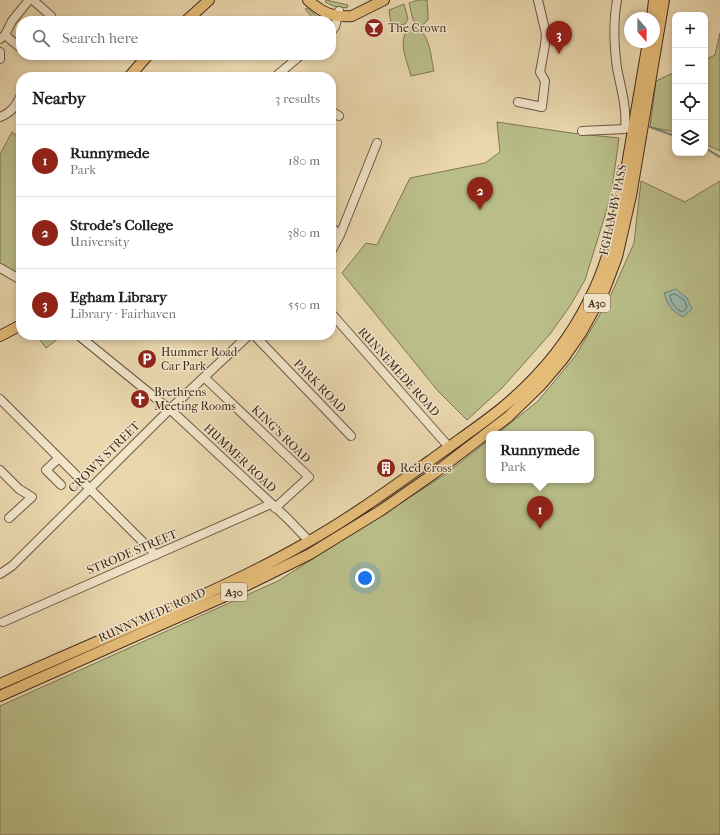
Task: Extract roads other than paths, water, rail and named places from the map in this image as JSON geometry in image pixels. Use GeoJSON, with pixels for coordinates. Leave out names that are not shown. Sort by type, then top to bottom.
{"type":"FeatureCollection","features":[{"type":"Feature","properties":{"kind":"main road"},"geometry":{"type":"LineString","coordinates":[[185,16],[202,0]]}},
{"type":"Feature","properties":{"kind":"main road"},"geometry":{"type":"LineString","coordinates":[[191,16],[209,0]]}},
{"type":"Feature","properties":{"kind":"main road"},"geometry":{"type":"LineString","coordinates":[[308,0],[327,14],[366,8],[384,0]]}},
{"type":"Feature","properties":{"kind":"main road"},"geometry":{"type":"LineString","coordinates":[[318,0],[338,13]]}},
{"type":"Feature","properties":{"kind":"main road"},"geometry":{"type":"LineString","coordinates":[[653,12],[654,0]]}},
{"type":"Feature","properties":{"kind":"main road","name":"EGHAM BY-PASS"},"geometry":{"type":"LineString","coordinates":[[490,431],[508,417],[540,386],[574,344],[588,322],[604,291],[617,257],[631,196],[664,0]]}},
{"type":"Feature","properties":{"kind":"main road","name":"EGHAM BY-PASS"},"geometry":{"type":"LineString","coordinates":[[449,447],[504,406],[531,381],[564,340],[589,300],[606,262],[616,226],[647,48]]}},
{"type":"Feature","properties":{"kind":"main road"},"geometry":{"type":"LineString","coordinates":[[133,72],[144,60]]}},
{"type":"Feature","properties":{"kind":"main road"},"geometry":{"type":"LineString","coordinates":[[140,72],[150,60]]}},
{"type":"Feature","properties":{"kind":"main road"},"geometry":{"type":"LineString","coordinates":[[0,336],[16,327]]}},
{"type":"Feature","properties":{"kind":"main road","name":"EGHAM BY-PASS"},"geometry":{"type":"LineString","coordinates":[[452,460],[486,434]]}},
{"type":"Feature","properties":{"kind":"main road","name":"RUNNYMEDE ROAD"},"geometry":{"type":"LineString","coordinates":[[0,684],[217,588],[309,542],[357,512],[449,447]]}},
{"type":"Feature","properties":{"kind":"main road","name":"RUNNYMEDE ROAD"},"geometry":{"type":"LineString","coordinates":[[0,696],[221,598],[292,564],[375,515],[452,460]]}},
{"type":"Feature","properties":{"kind":"street"},"geometry":{"type":"LineString","coordinates":[[16,16],[29,0]]}},
{"type":"Feature","properties":{"kind":"street"},"geometry":{"type":"LineString","coordinates":[[33,0],[51,16]]}},
{"type":"Feature","properties":{"kind":"street"},"geometry":{"type":"LineString","coordinates":[[518,102],[542,107],[545,81],[540,72],[546,34],[538,0]]}},
{"type":"Feature","properties":{"kind":"street"},"geometry":{"type":"LineString","coordinates":[[582,131],[625,129],[626,90],[617,67],[615,42],[617,0]]}},
{"type":"Feature","properties":{"kind":"street"},"geometry":{"type":"LineString","coordinates":[[336,22],[338,13]]}},
{"type":"Feature","properties":{"kind":"street"},"geometry":{"type":"LineString","coordinates":[[16,16],[2,37],[16,45]]}},
{"type":"Feature","properties":{"kind":"street"},"geometry":{"type":"LineString","coordinates":[[0,52],[0,58]]}},
{"type":"Feature","properties":{"kind":"street"},"geometry":{"type":"LineString","coordinates":[[281,72],[295,60]]}},
{"type":"Feature","properties":{"kind":"street"},"geometry":{"type":"LineString","coordinates":[[0,117],[6,115],[16,105]]}},
{"type":"Feature","properties":{"kind":"street"},"geometry":{"type":"LineString","coordinates":[[336,243],[376,144]]}},
{"type":"Feature","properties":{"kind":"street"},"geometry":{"type":"LineString","coordinates":[[336,231],[340,235]]}},
{"type":"Feature","properties":{"kind":"street"},"geometry":{"type":"LineString","coordinates":[[0,268],[16,277]]}},
{"type":"Feature","properties":{"kind":"street","name":"RUNNEMEDE ROAD"},"geometry":{"type":"LineString","coordinates":[[336,319],[449,447]]}},
{"type":"Feature","properties":{"kind":"street","name":"HUMMER ROAD"},"geometry":{"type":"LineString","coordinates":[[84,340],[169,410],[273,506],[309,542]]}},
{"type":"Feature","properties":{"kind":"street","name":"CROWN STREET"},"geometry":{"type":"LineString","coordinates":[[0,574],[12,566],[169,410],[245,340]]}},
{"type":"Feature","properties":{"kind":"street","name":"PARK ROAD"},"geometry":{"type":"LineString","coordinates":[[259,340],[351,436]]}},
{"type":"Feature","properties":{"kind":"street","name":"KING'S ROAD"},"geometry":{"type":"LineString","coordinates":[[204,377],[309,478],[273,506]]}},
{"type":"Feature","properties":{"kind":"street"},"geometry":{"type":"LineString","coordinates":[[0,399],[156,555]]}},
{"type":"Feature","properties":{"kind":"street"},"geometry":{"type":"LineString","coordinates":[[59,458],[46,470],[61,485]]}},
{"type":"Feature","properties":{"kind":"street"},"geometry":{"type":"LineString","coordinates":[[0,470],[19,489],[32,497],[9,518]]}},
{"type":"Feature","properties":{"kind":"street","name":"STRODE STREET"},"geometry":{"type":"LineString","coordinates":[[3,622],[273,506]]}},
{"type":"Feature","properties":{"kind":"water"},"geometry":{"type":"Polygon","coordinates":[[[676,289],[687,298],[692,309],[683,317],[670,307],[664,293],[676,289]]]}},
{"type":"Feature","properties":{"kind":"waterway"},"geometry":{"type":"LineString","coordinates":[[650,127],[672,135]]}},
{"type":"Feature","properties":{"kind":"waterway"},"geometry":{"type":"LineString","coordinates":[[708,150],[720,157]]}},
{"type":"Feature","properties":{"kind":"place","name":"The Crown"},"geometry":{"type":"Point","coordinates":[374,28]}},
{"type":"Feature","properties":{"kind":"place","name":"Egham Library"},"geometry":{"type":"Point","coordinates":[559,54]}},
{"type":"Feature","properties":{"kind":"place","name":"Strode's College"},"geometry":{"type":"Point","coordinates":[480,210]}},
{"type":"Feature","properties":{"kind":"place","name":"Hummer Road Car Park"},"geometry":{"type":"Point","coordinates":[147,359]}},
{"type":"Feature","properties":{"kind":"place","name":"Brethrens Meeting Rooms"},"geometry":{"type":"Point","coordinates":[140,399]}},
{"type":"Feature","properties":{"kind":"place","name":"Red Cross"},"geometry":{"type":"Point","coordinates":[386,468]}},
{"type":"Feature","properties":{"kind":"place","name":"Runnymede"},"geometry":{"type":"Point","coordinates":[540,529]}}]}
